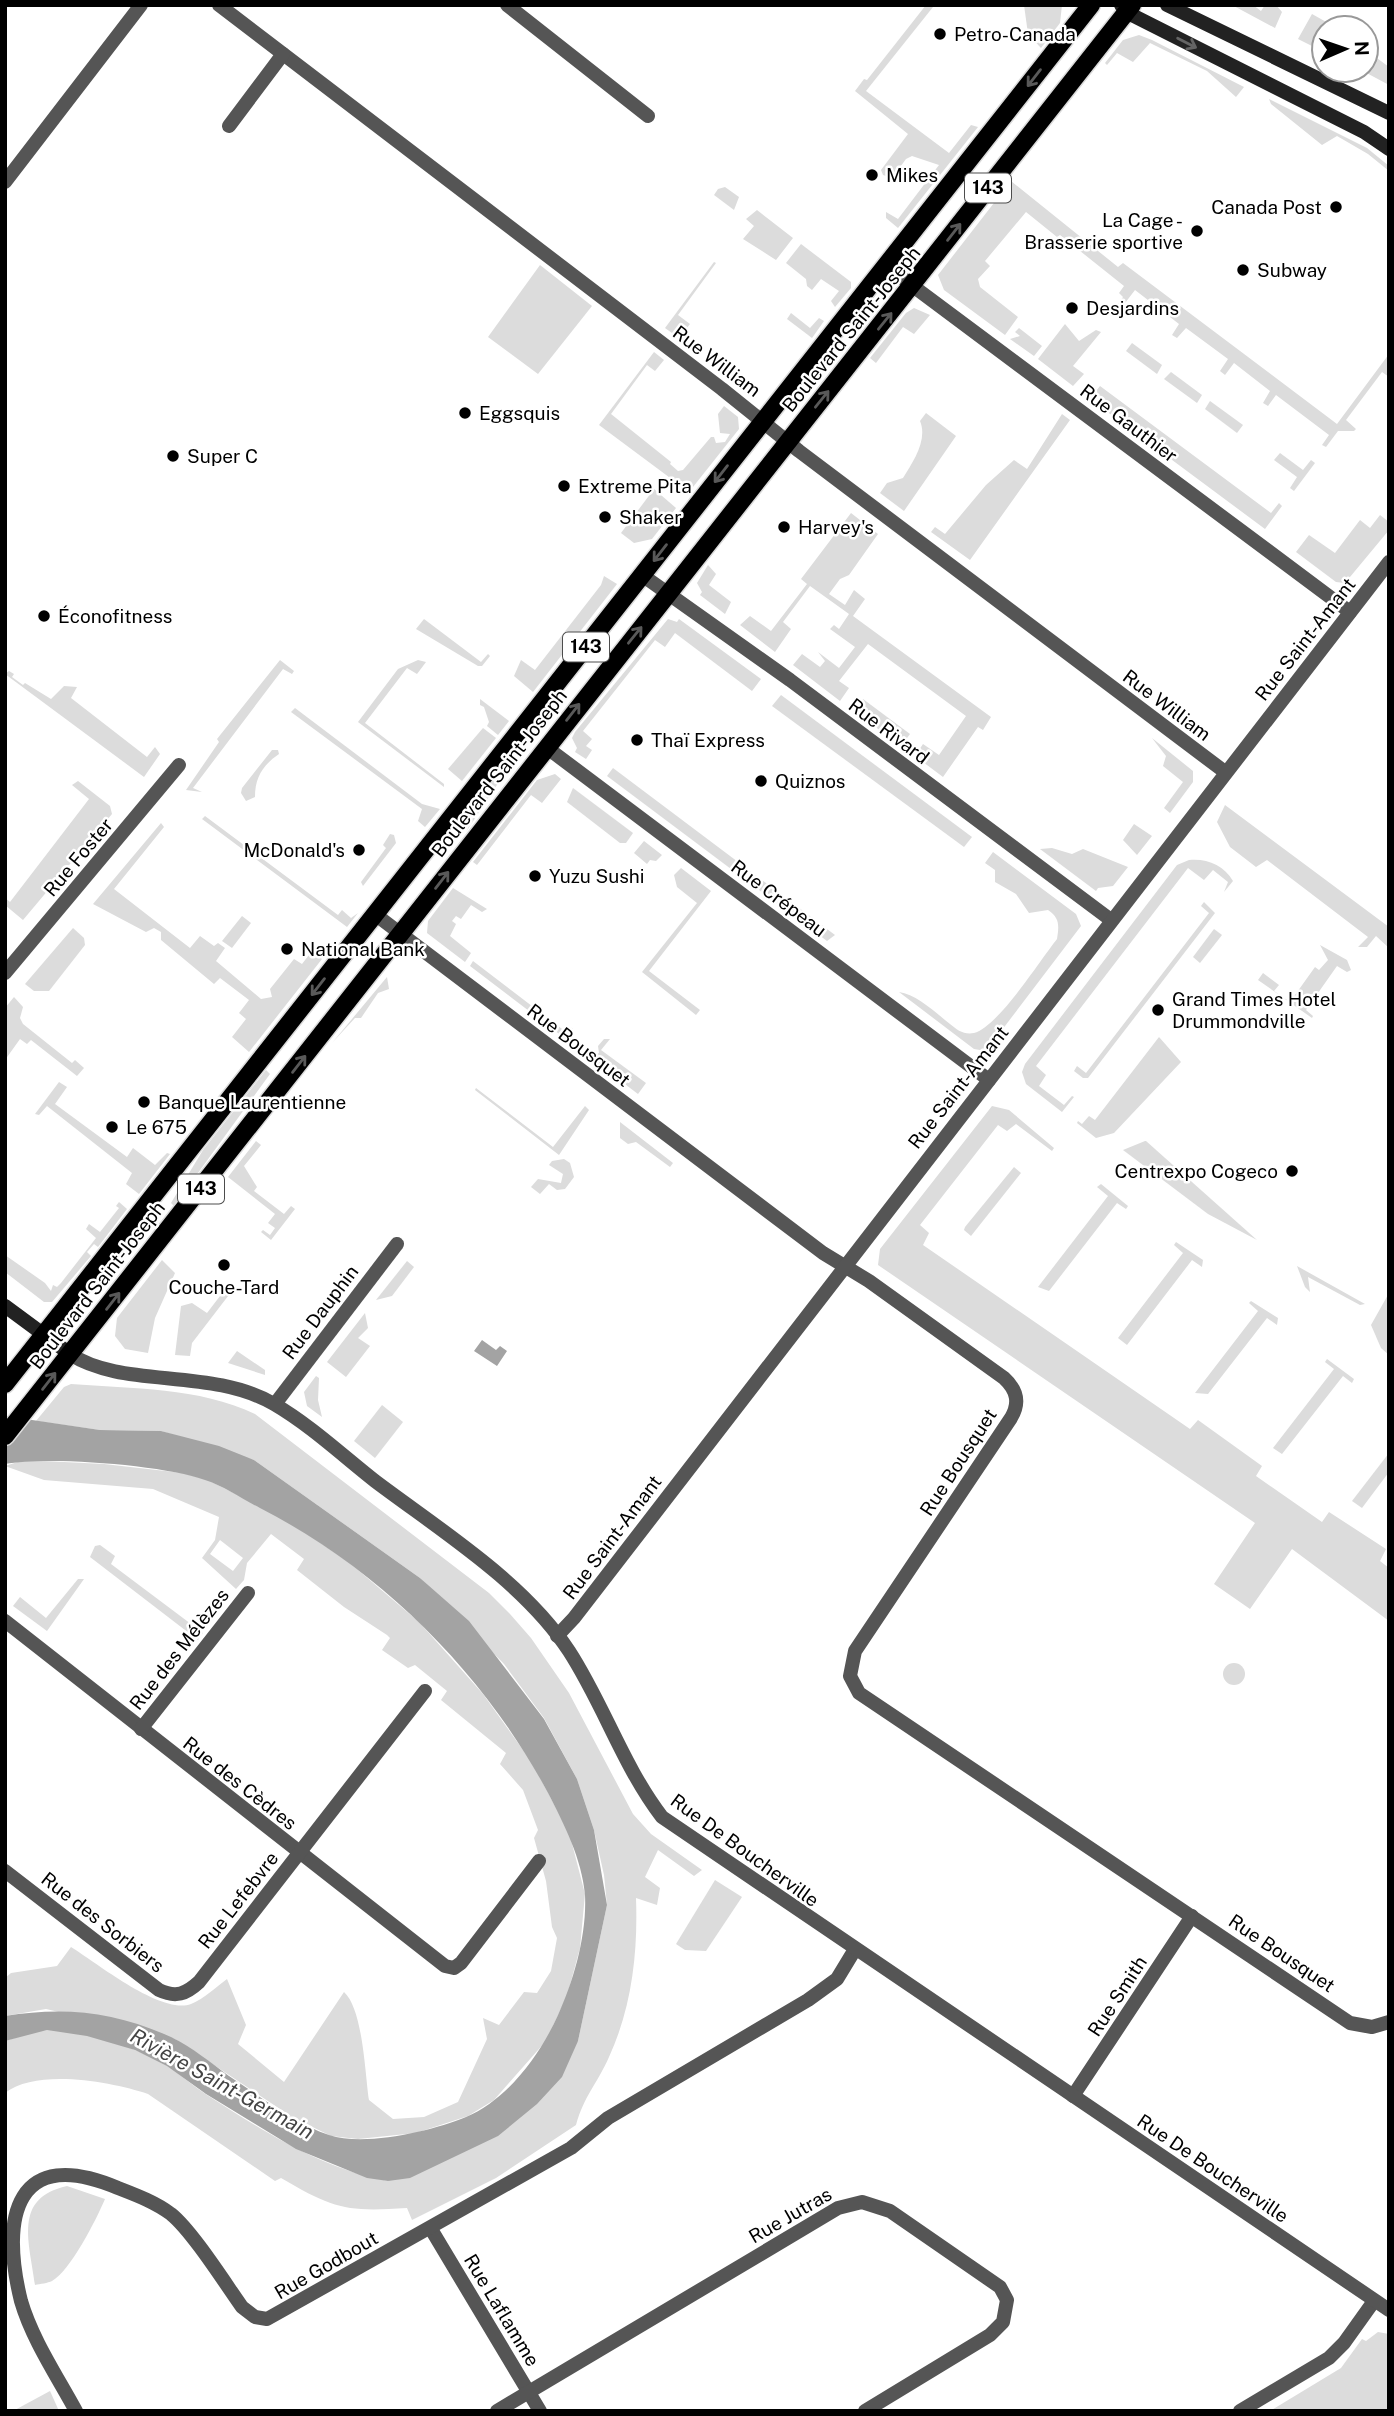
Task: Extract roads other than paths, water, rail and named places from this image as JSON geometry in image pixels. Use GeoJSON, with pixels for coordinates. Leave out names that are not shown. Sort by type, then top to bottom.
{"type":"FeatureCollection","features":[{"type":"Feature","properties":{"kind":"main road","name":"Boulevard Saint-Joseph"},"geometry":{"type":"LineString","coordinates":[[5,1384],[1091,5]]}},
{"type":"Feature","properties":{"kind":"main road"},"geometry":{"type":"LineString","coordinates":[[1167,5],[1389,113]]}},
{"type":"Feature","properties":{"kind":"main road","name":"Boulevard Saint-Joseph"},"geometry":{"type":"LineString","coordinates":[[5,1436],[546,747],[913,286],[1126,7]]}},
{"type":"Feature","properties":{"kind":"main road"},"geometry":{"type":"LineString","coordinates":[[1126,7],[1357,129],[1389,149]]}},
{"type":"Feature","properties":{"kind":"main road"},"geometry":{"type":"LineString","coordinates":[[5,1306],[70,1354]]}},
{"type":"Feature","properties":{"kind":"street"},"geometry":{"type":"LineString","coordinates":[[5,182],[141,5]]}},
{"type":"Feature","properties":{"kind":"street","name":"Rue William"},"geometry":{"type":"LineString","coordinates":[[219,5],[763,420],[788,442],[1225,772]]}},
{"type":"Feature","properties":{"kind":"street"},"geometry":{"type":"LineString","coordinates":[[507,5],[648,116]]}},
{"type":"Feature","properties":{"kind":"street"},"geometry":{"type":"LineString","coordinates":[[229,126],[283,54]]}},
{"type":"Feature","properties":{"kind":"street","name":"Rue Gauthier"},"geometry":{"type":"LineString","coordinates":[[886,266],[1350,612]]}},
{"type":"Feature","properties":{"kind":"street","name":"Rue Saint-Amant"},"geometry":{"type":"LineString","coordinates":[[557,1636],[574,1618],[1389,562]]}},
{"type":"Feature","properties":{"kind":"street","name":"Rue Rivard"},"geometry":{"type":"LineString","coordinates":[[642,575],[1111,920]]}},
{"type":"Feature","properties":{"kind":"street","name":"Rue Crépeau"},"geometry":{"type":"LineString","coordinates":[[546,747],[989,1080]]}},
{"type":"Feature","properties":{"kind":"street","name":"Rue Foster"},"geometry":{"type":"LineString","coordinates":[[5,973],[179,765]]}},
{"type":"Feature","properties":{"kind":"street","name":"Rue Bousquet"},"geometry":{"type":"LineString","coordinates":[[376,915],[843,1267],[869,1281],[1004,1378],[1014,1390],[1017,1400],[1011,1418],[855,1651],[849,1671],[852,1682],[870,1701],[1350,2023],[1372,2027],[1389,2022]]}},
{"type":"Feature","properties":{"kind":"street","name":"Rue Dauphin"},"geometry":{"type":"LineString","coordinates":[[275,1404],[397,1244]]}},
{"type":"Feature","properties":{"kind":"street","name":"Rue De Boucherville"},"geometry":{"type":"LineString","coordinates":[[70,1354],[85,1363],[121,1372],[226,1385],[275,1404],[514,1589],[557,1636],[594,1694],[632,1773],[662,1817],[854,1951],[1389,2310]]}},
{"type":"Feature","properties":{"kind":"street","name":"Rue des Mélèzes"},"geometry":{"type":"LineString","coordinates":[[141,1729],[248,1593]]}},
{"type":"Feature","properties":{"kind":"street","name":"Rue des Cèdres"},"geometry":{"type":"LineString","coordinates":[[5,1621],[435,1961],[454,1968],[464,1960],[539,1861]]}},
{"type":"Feature","properties":{"kind":"street","name":"Rue Lefebvre"},"geometry":{"type":"LineString","coordinates":[[180,1995],[199,1982],[425,1691]]}},
{"type":"Feature","properties":{"kind":"street","name":"Rue des Sorbiers"},"geometry":{"type":"LineString","coordinates":[[5,1871],[159,1990],[180,1995]]}},
{"type":"Feature","properties":{"kind":"street","name":"Rue Smith"},"geometry":{"type":"LineString","coordinates":[[1073,2096],[1192,1916]]}},
{"type":"Feature","properties":{"kind":"street","name":"Rue Godbout"},"geometry":{"type":"LineString","coordinates":[[76,2411],[27,2317],[17,2286],[12,2235],[15,2207],[30,2186],[40,2180],[53,2175],[79,2174],[159,2207],[182,2226],[242,2307],[260,2319],[281,2314],[303,2297],[431,2229],[571,2148],[608,2118],[808,2000],[837,1979],[854,1951]]}},
{"type":"Feature","properties":{"kind":"street","name":"Rue Jutras"},"geometry":{"type":"LineString","coordinates":[[497,2411],[838,2208],[862,2202],[890,2211],[1000,2287],[1008,2308],[1003,2322],[982,2340],[864,2411]]}},
{"type":"Feature","properties":{"kind":"street","name":"Rue Laflamme"},"geometry":{"type":"LineString","coordinates":[[431,2229],[540,2411]]}},
{"type":"Feature","properties":{"kind":"street"},"geometry":{"type":"LineString","coordinates":[[1240,2411],[1329,2358],[1344,2343],[1374,2301]]}},
{"type":"Feature","properties":{"kind":"water"},"geometry":{"type":"Polygon","coordinates":[[[482,1340],[496,1350],[500,1346],[507,1351],[497,1366],[474,1351],[482,1340]]]}},
{"type":"Feature","properties":{"kind":"water","name":"Rivière Saint-Germain"},"geometry":{"type":"Polygon","coordinates":[[[5,1416],[100,1430],[161,1431],[219,1446],[254,1460],[420,1578],[469,1621],[544,1719],[577,1779],[594,1830],[607,1905],[578,2041],[562,2077],[537,2104],[498,2136],[410,2178],[388,2181],[367,2178],[296,2149],[206,2094],[167,2066],[135,2050],[87,2036],[47,2030],[5,2041],[5,2016],[69,2012],[110,2017],[151,2029],[179,2041],[278,2109],[329,2135],[361,2139],[417,2132],[466,2117],[481,2109],[509,2087],[532,2060],[551,2030],[569,1987],[582,1941],[585,1895],[571,1842],[548,1793],[522,1749],[461,1666],[387,1594],[304,1533],[205,1480],[162,1470],[106,1463],[49,1461],[5,1464],[5,1416]]]}},
{"type":"Feature","properties":{"kind":"place","name":"Petro-Canada"},"geometry":{"type":"Point","coordinates":[940,34]}},
{"type":"Feature","properties":{"kind":"place","name":"Mikes"},"geometry":{"type":"Point","coordinates":[872,175]}},
{"type":"Feature","properties":{"kind":"place","name":"Canada Post"},"geometry":{"type":"Point","coordinates":[1336,207]}},
{"type":"Feature","properties":{"kind":"place","name":"La Cage - Brasserie sportive"},"geometry":{"type":"Point","coordinates":[1197,231]}},
{"type":"Feature","properties":{"kind":"place","name":"Subway"},"geometry":{"type":"Point","coordinates":[1243,270]}},
{"type":"Feature","properties":{"kind":"place","name":"Desjardins"},"geometry":{"type":"Point","coordinates":[1072,308]}},
{"type":"Feature","properties":{"kind":"place","name":"Eggsquis"},"geometry":{"type":"Point","coordinates":[465,413]}},
{"type":"Feature","properties":{"kind":"place","name":"Super C"},"geometry":{"type":"Point","coordinates":[173,456]}},
{"type":"Feature","properties":{"kind":"place","name":"Extreme Pita"},"geometry":{"type":"Point","coordinates":[564,486]}},
{"type":"Feature","properties":{"kind":"place","name":"Shaker"},"geometry":{"type":"Point","coordinates":[605,517]}},
{"type":"Feature","properties":{"kind":"place","name":"Harvey's"},"geometry":{"type":"Point","coordinates":[784,527]}},
{"type":"Feature","properties":{"kind":"place","name":"Éconofitness"},"geometry":{"type":"Point","coordinates":[44,616]}},
{"type":"Feature","properties":{"kind":"place","name":"Thaï Express"},"geometry":{"type":"Point","coordinates":[637,740]}},
{"type":"Feature","properties":{"kind":"place","name":"Quiznos"},"geometry":{"type":"Point","coordinates":[761,781]}},
{"type":"Feature","properties":{"kind":"place","name":"McDonald's"},"geometry":{"type":"Point","coordinates":[359,850]}},
{"type":"Feature","properties":{"kind":"place","name":"Yuzu Sushi"},"geometry":{"type":"Point","coordinates":[535,876]}},
{"type":"Feature","properties":{"kind":"place","name":"National Bank"},"geometry":{"type":"Point","coordinates":[287,949]}},
{"type":"Feature","properties":{"kind":"place","name":"Grand Times Hotel Drummondville"},"geometry":{"type":"Point","coordinates":[1158,1010]}},
{"type":"Feature","properties":{"kind":"place","name":"Banque Laurentienne"},"geometry":{"type":"Point","coordinates":[144,1102]}},
{"type":"Feature","properties":{"kind":"place","name":"Le 675"},"geometry":{"type":"Point","coordinates":[112,1127]}},
{"type":"Feature","properties":{"kind":"place","name":"Centrexpo Cogeco"},"geometry":{"type":"Point","coordinates":[1292,1171]}},
{"type":"Feature","properties":{"kind":"place","name":"Couche-Tard"},"geometry":{"type":"Point","coordinates":[224,1265]}}]}
